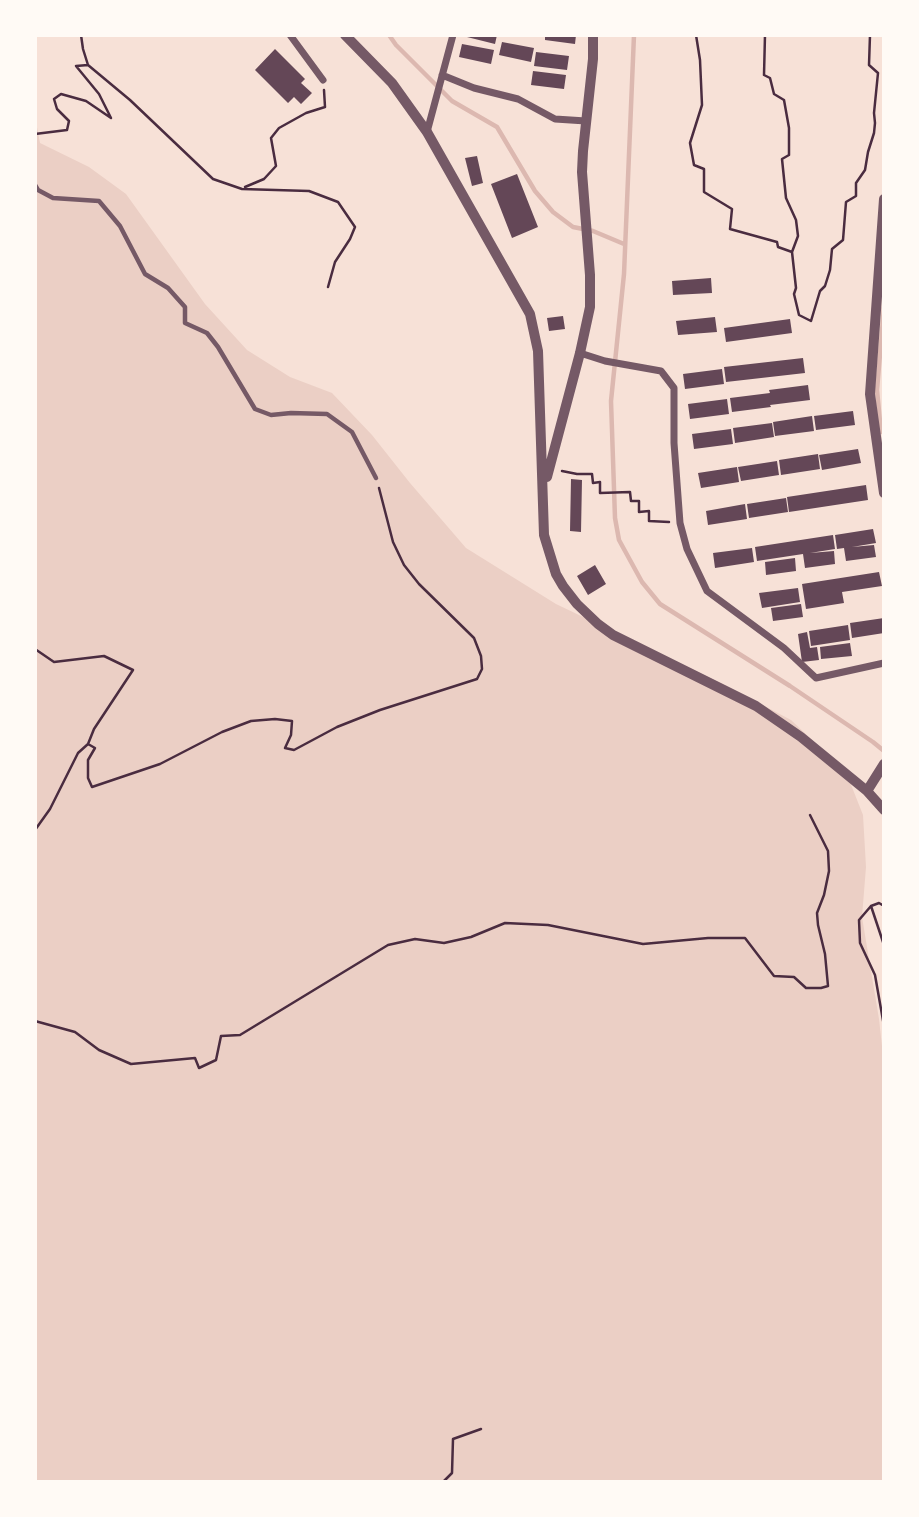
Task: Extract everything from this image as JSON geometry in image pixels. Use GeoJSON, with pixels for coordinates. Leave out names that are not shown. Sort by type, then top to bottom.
{"type":"FeatureCollection","features":[{"type":"Feature","properties":{"kind":"street"},"geometry":{"type":"LineString","coordinates":[[290,35],[323,80]]}},
{"type":"Feature","properties":{"kind":"street"},"geometry":{"type":"LineString","coordinates":[[345,35],[392,83],[427,132],[530,314],[538,351],[544,535],[556,574],[577,604],[597,624],[613,635],[756,706],[801,737],[867,791],[884,810]]}},
{"type":"Feature","properties":{"kind":"street"},"geometry":{"type":"LineString","coordinates":[[427,132],[453,35]]}},
{"type":"Feature","properties":{"kind":"street"},"geometry":{"type":"LineString","coordinates":[[542,501],[548,468],[590,307],[583,151],[593,35]]}},
{"type":"Feature","properties":{"kind":"street"},"geometry":{"type":"LineString","coordinates":[[441,77],[518,99],[555,119],[586,121]]}},
{"type":"Feature","properties":{"kind":"street"},"geometry":{"type":"LineString","coordinates":[[884,200],[870,394],[884,494]]}},
{"type":"Feature","properties":{"kind":"street"},"geometry":{"type":"LineString","coordinates":[[580,353],[605,361],[661,371],[674,388],[674,443],[680,523],[687,549],[706,591],[784,648],[816,678],[884,663]]}},
{"type":"Feature","properties":{"kind":"street"},"geometry":{"type":"LineString","coordinates":[[867,791],[882,767]]}},
{"type":"Feature","properties":{"kind":"lane"},"geometry":{"type":"LineString","coordinates":[[35,185],[38,190],[53,198],[99,201],[120,226],[145,274],[168,288],[185,307],[185,323],[207,333],[218,346],[254,409],[271,415],[327,414],[352,432],[376,478]]}},
{"type":"Feature","properties":{"kind":"path"},"geometry":{"type":"LineString","coordinates":[[81,35],[88,65],[130,100],[213,179],[242,189],[309,191],[338,202],[355,227],[335,261],[328,287]]}},
{"type":"Feature","properties":{"kind":"path"},"geometry":{"type":"LineString","coordinates":[[696,35],[702,104],[690,143],[694,165],[704,169],[704,192],[732,209],[730,229],[778,242],[778,247],[792,253]]}},
{"type":"Feature","properties":{"kind":"path"},"geometry":{"type":"LineString","coordinates":[[765,35],[764,75],[770,78],[774,94],[784,100],[789,128],[789,155],[782,159],[786,198],[796,220],[798,236],[792,253],[796,288],[794,294],[799,314],[811,321],[830,270],[832,249],[843,240],[846,202],[856,196],[856,183],[865,170],[874,133],[878,73],[869,65],[870,35]]}},
{"type":"Feature","properties":{"kind":"path"},"geometry":{"type":"LineString","coordinates":[[35,134],[67,130],[69,121],[57,108],[54,99],[61,94],[86,101],[111,118],[99,94],[76,66],[88,65]]}},
{"type":"Feature","properties":{"kind":"path"},"geometry":{"type":"LineString","coordinates":[[242,189],[264,179],[276,166],[271,138],[279,128],[306,113],[325,107],[323,80]]}},
{"type":"Feature","properties":{"kind":"path"},"geometry":{"type":"LineString","coordinates":[[577,474],[592,474],[593,483],[600,482],[600,493],[630,492],[631,501],[639,501],[639,512],[649,512],[649,521],[655,520]]}},
{"type":"Feature","properties":{"kind":"path"},"geometry":{"type":"LineString","coordinates":[[88,744],[95,748],[88,760],[88,778],[92,787],[160,764],[222,732],[251,721],[292,721],[291,735],[285,748],[294,750],[337,727],[380,710],[477,679],[482,669],[481,656],[474,638],[419,584],[404,565],[393,541],[376,478]]}},
{"type":"Feature","properties":{"kind":"path"},"geometry":{"type":"LineString","coordinates":[[35,649],[54,662],[104,656],[133,670],[94,729],[88,744],[78,753],[50,810],[35,830]]}},
{"type":"Feature","properties":{"kind":"path"},"geometry":{"type":"LineString","coordinates":[[35,1021],[75,1032],[99,1050],[131,1064],[195,1058],[199,1068],[216,1060],[220,1036],[240,1035],[388,945],[415,939],[444,943],[471,937],[505,923],[548,925],[643,944],[708,938],[744,938],[774,976],[794,977],[806,988],[821,988],[828,986],[817,913],[829,871],[828,850],[810,815]]}},
{"type":"Feature","properties":{"kind":"path"},"geometry":{"type":"LineString","coordinates":[[884,906],[878,903],[871,906],[859,920],[860,943],[876,975],[884,1026]]}},
{"type":"Feature","properties":{"kind":"path"},"geometry":{"type":"LineString","coordinates":[[871,906],[884,945]]}},
{"type":"Feature","properties":{"kind":"path"},"geometry":{"type":"LineString","coordinates":[[443,1482],[452,1473],[453,1439],[481,1429]]}},
{"type":"Feature","properties":{"kind":"shaded area"},"geometry":{"type":"Polygon","coordinates":[[[35,117],[40,143],[89,167],[126,194],[205,304],[247,350],[290,377],[332,393],[372,435],[466,548],[556,604],[723,684],[791,720],[846,772],[863,815],[866,867],[862,917],[884,1064],[884,1482],[35,1482],[35,117]]]}},
{"type":"Feature","properties":{"kind":"building"},"geometry":{"type":"Polygon","coordinates":[[[459,35],[497,35],[495,44],[459,35]]]}},
{"type":"Feature","properties":{"kind":"building"},"geometry":{"type":"Polygon","coordinates":[[[545,35],[576,35],[575,44],[545,40],[545,35]]]}},
{"type":"Feature","properties":{"kind":"building"},"geometry":{"type":"Polygon","coordinates":[[[502,42],[534,48],[531,62],[499,55],[502,42]]]}},
{"type":"Feature","properties":{"kind":"building"},"geometry":{"type":"Polygon","coordinates":[[[462,44],[494,50],[491,64],[459,57],[462,44]]]}},
{"type":"Feature","properties":{"kind":"building"},"geometry":{"type":"Polygon","coordinates":[[[275,49],[305,79],[301,83],[312,93],[301,104],[294,97],[288,103],[255,70],[275,49]]]}},
{"type":"Feature","properties":{"kind":"building"},"geometry":{"type":"Polygon","coordinates":[[[536,52],[569,56],[567,70],[534,66],[536,52]]]}},
{"type":"Feature","properties":{"kind":"building"},"geometry":{"type":"Polygon","coordinates":[[[533,71],[566,75],[564,89],[531,85],[533,71]]]}},
{"type":"Feature","properties":{"kind":"building"},"geometry":{"type":"Polygon","coordinates":[[[477,156],[483,183],[472,186],[465,158],[477,156]]]}},
{"type":"Feature","properties":{"kind":"building"},"geometry":{"type":"Polygon","coordinates":[[[517,174],[538,227],[512,238],[491,184],[517,174]]]}},
{"type":"Feature","properties":{"kind":"building"},"geometry":{"type":"Polygon","coordinates":[[[711,278],[712,293],[673,295],[672,281],[711,278]]]}},
{"type":"Feature","properties":{"kind":"building"},"geometry":{"type":"Polygon","coordinates":[[[563,316],[565,329],[549,331],[547,318],[563,316]]]}},
{"type":"Feature","properties":{"kind":"building"},"geometry":{"type":"Polygon","coordinates":[[[715,317],[717,332],[678,335],[676,321],[715,317]]]}},
{"type":"Feature","properties":{"kind":"building"},"geometry":{"type":"Polygon","coordinates":[[[790,319],[792,333],[726,342],[724,328],[790,319]]]}},
{"type":"Feature","properties":{"kind":"building"},"geometry":{"type":"Polygon","coordinates":[[[803,358],[805,373],[726,382],[724,367],[803,358]]]}},
{"type":"Feature","properties":{"kind":"building"},"geometry":{"type":"Polygon","coordinates":[[[722,369],[724,384],[685,389],[683,374],[722,369]]]}},
{"type":"Feature","properties":{"kind":"building"},"geometry":{"type":"Polygon","coordinates":[[[808,385],[810,400],[732,412],[730,398],[808,385]]]}},
{"type":"Feature","properties":{"kind":"building"},"geometry":{"type":"Polygon","coordinates":[[[727,399],[729,414],[690,419],[688,404],[727,399]]]}},
{"type":"Feature","properties":{"kind":"building"},"geometry":{"type":"Polygon","coordinates":[[[853,411],[855,425],[816,430],[814,416],[853,411]]]}},
{"type":"Feature","properties":{"kind":"building"},"geometry":{"type":"Polygon","coordinates":[[[812,416],[814,431],[775,436],[773,422],[812,416]]]}},
{"type":"Feature","properties":{"kind":"building"},"geometry":{"type":"Polygon","coordinates":[[[772,423],[774,437],[735,443],[733,428],[772,423]]]}},
{"type":"Feature","properties":{"kind":"building"},"geometry":{"type":"Polygon","coordinates":[[[731,429],[733,444],[694,449],[692,434],[731,429]]]}},
{"type":"Feature","properties":{"kind":"building"},"geometry":{"type":"Polygon","coordinates":[[[858,449],[861,463],[822,470],[819,455],[858,449]]]}},
{"type":"Feature","properties":{"kind":"building"},"geometry":{"type":"Polygon","coordinates":[[[818,454],[820,469],[781,475],[779,460],[818,454]]]}},
{"type":"Feature","properties":{"kind":"building"},"geometry":{"type":"Polygon","coordinates":[[[777,461],[779,475],[741,481],[738,467],[777,461]]]}},
{"type":"Feature","properties":{"kind":"building"},"geometry":{"type":"Polygon","coordinates":[[[737,467],[739,482],[701,488],[698,473],[737,467]]]}},
{"type":"Feature","properties":{"kind":"building"},"geometry":{"type":"Polygon","coordinates":[[[571,479],[582,480],[581,532],[570,531],[571,479]]]}},
{"type":"Feature","properties":{"kind":"building"},"geometry":{"type":"Polygon","coordinates":[[[866,485],[868,500],[789,512],[787,497],[866,485]]]}},
{"type":"Feature","properties":{"kind":"building"},"geometry":{"type":"Polygon","coordinates":[[[786,498],[788,512],[749,518],[747,504],[786,498]]]}},
{"type":"Feature","properties":{"kind":"building"},"geometry":{"type":"Polygon","coordinates":[[[745,504],[747,519],[708,525],[706,511],[745,504]]]}},
{"type":"Feature","properties":{"kind":"building"},"geometry":{"type":"Polygon","coordinates":[[[873,529],[876,543],[852,547],[874,545],[876,557],[846,561],[844,548],[837,549],[835,535],[873,529]]]}},
{"type":"Feature","properties":{"kind":"building"},"geometry":{"type":"Polygon","coordinates":[[[833,535],[835,549],[810,553],[834,551],[835,564],[805,568],[803,554],[757,561],[755,547],[833,535]]]}},
{"type":"Feature","properties":{"kind":"building"},"geometry":{"type":"Polygon","coordinates":[[[752,548],[754,562],[715,568],[713,553],[752,548]]]}},
{"type":"Feature","properties":{"kind":"building"},"geometry":{"type":"Polygon","coordinates":[[[795,558],[796,571],[766,575],[765,562],[795,558]]]}},
{"type":"Feature","properties":{"kind":"building"},"geometry":{"type":"Polygon","coordinates":[[[595,565],[606,584],[588,595],[577,576],[595,565]]]}},
{"type":"Feature","properties":{"kind":"building"},"geometry":{"type":"Polygon","coordinates":[[[879,572],[882,586],[842,592],[844,603],[806,609],[802,584],[879,572]]]}},
{"type":"Feature","properties":{"kind":"building"},"geometry":{"type":"Polygon","coordinates":[[[798,588],[800,602],[762,608],[759,593],[798,588]]]}},
{"type":"Feature","properties":{"kind":"building"},"geometry":{"type":"Polygon","coordinates":[[[801,604],[803,617],[773,621],[771,608],[801,604]]]}},
{"type":"Feature","properties":{"kind":"building"},"geometry":{"type":"Polygon","coordinates":[[[884,618],[884,633],[852,638],[850,623],[884,618]]]}},
{"type":"Feature","properties":{"kind":"building"},"geometry":{"type":"Polygon","coordinates":[[[848,625],[850,640],[811,646],[809,631],[848,625]]]}},
{"type":"Feature","properties":{"kind":"building"},"geometry":{"type":"Polygon","coordinates":[[[807,632],[810,648],[817,647],[819,660],[802,662],[798,634],[807,632]]]}},
{"type":"Feature","properties":{"kind":"building"},"geometry":{"type":"Polygon","coordinates":[[[850,643],[852,656],[821,659],[820,647],[850,643]]]}},
{"type":"Feature","properties":{"kind":"waterway"},"geometry":{"type":"LineString","coordinates":[[389,35],[452,101],[497,127],[535,191],[553,212],[573,227],[593,231],[624,244]]}},
{"type":"Feature","properties":{"kind":"waterway"},"geometry":{"type":"LineString","coordinates":[[634,35],[624,274],[611,401],[615,518],[619,540],[642,582],[660,604],[790,686],[884,751]]}},
{"type":"Feature","properties":{"kind":"waterway"},"geometry":{"type":"LineString","coordinates":[[881,432],[877,390],[884,307]]}}]}
